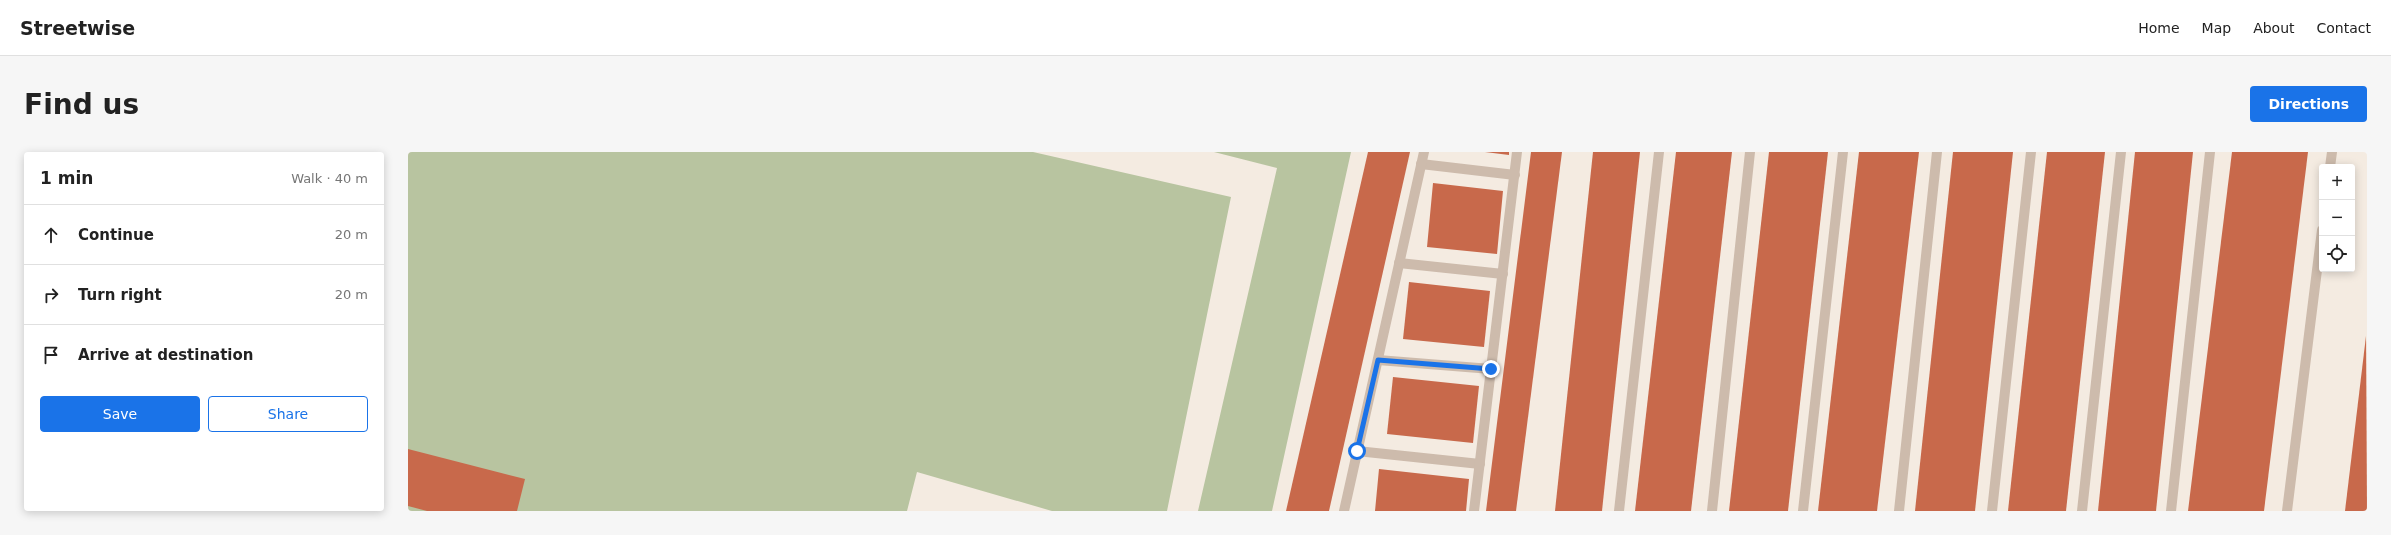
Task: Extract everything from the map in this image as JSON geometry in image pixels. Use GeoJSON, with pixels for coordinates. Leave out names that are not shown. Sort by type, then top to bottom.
{"type":"FeatureCollection","features":[{"type":"Feature","properties":{"kind":"lane"},"geometry":{"type":"LineString","coordinates":[[1344,511],[1424,152]]}},
{"type":"Feature","properties":{"kind":"lane"},"geometry":{"type":"LineString","coordinates":[[1474,511],[1517,152]]}},
{"type":"Feature","properties":{"kind":"lane"},"geometry":{"type":"LineString","coordinates":[[1619,511],[1659,152]]}},
{"type":"Feature","properties":{"kind":"lane"},"geometry":{"type":"LineString","coordinates":[[1712,511],[1750,152]]}},
{"type":"Feature","properties":{"kind":"lane"},"geometry":{"type":"LineString","coordinates":[[1803,511],[1843,152]]}},
{"type":"Feature","properties":{"kind":"lane"},"geometry":{"type":"LineString","coordinates":[[1899,511],[1937,152]]}},
{"type":"Feature","properties":{"kind":"lane"},"geometry":{"type":"LineString","coordinates":[[1992,511],[2031,152]]}},
{"type":"Feature","properties":{"kind":"lane"},"geometry":{"type":"LineString","coordinates":[[2082,511],[2121,152]]}},
{"type":"Feature","properties":{"kind":"lane"},"geometry":{"type":"LineString","coordinates":[[2171,511],[2210,152]]}},
{"type":"Feature","properties":{"kind":"lane"},"geometry":{"type":"LineString","coordinates":[[2330,164],[2332,152]]}},
{"type":"Feature","properties":{"kind":"lane"},"geometry":{"type":"LineString","coordinates":[[1421,164],[1514,175]]}},
{"type":"Feature","properties":{"kind":"lane"},"geometry":{"type":"LineString","coordinates":[[2287,511],[2321,236]]}},
{"type":"Feature","properties":{"kind":"lane"},"geometry":{"type":"LineString","coordinates":[[1399,262],[1503,274]]}},
{"type":"Feature","properties":{"kind":"lane"},"geometry":{"type":"LineString","coordinates":[[1378,360],[1491,369]]}},
{"type":"Feature","properties":{"kind":"lane"},"geometry":{"type":"LineString","coordinates":[[1357,451],[1480,464]]}},
{"type":"Feature","properties":{"kind":"green space"},"geometry":{"type":"Polygon","coordinates":[[[408,152],[1033,152],[1231,197],[1167,511],[1052,511],[917,472],[907,511],[408,511],[408,152]]]}},
{"type":"Feature","properties":{"kind":"green space"},"geometry":{"type":"Polygon","coordinates":[[[1214,152],[1351,152],[1272,511],[1198,511],[1277,168],[1214,152]]]}},
{"type":"Feature","properties":{"kind":"building"},"geometry":{"type":"Polygon","coordinates":[[[1368,152],[1410,152],[1329,511],[1286,511],[1368,152]]]}},
{"type":"Feature","properties":{"kind":"building"},"geometry":{"type":"Polygon","coordinates":[[[1485,152],[1509,152],[1509,155],[1485,152]]]}},
{"type":"Feature","properties":{"kind":"building"},"geometry":{"type":"Polygon","coordinates":[[[1531,152],[1562,152],[1516,511],[1486,511],[1531,152]]]}},
{"type":"Feature","properties":{"kind":"building"},"geometry":{"type":"Polygon","coordinates":[[[1593,152],[1640,152],[1602,511],[1555,511],[1593,152]]]}},
{"type":"Feature","properties":{"kind":"building"},"geometry":{"type":"Polygon","coordinates":[[[1676,152],[1732,152],[1691,511],[1635,511],[1676,152]]]}},
{"type":"Feature","properties":{"kind":"building"},"geometry":{"type":"Polygon","coordinates":[[[1769,152],[1828,152],[1788,511],[1729,511],[1769,152]]]}},
{"type":"Feature","properties":{"kind":"building"},"geometry":{"type":"Polygon","coordinates":[[[1859,152],[1919,152],[1877,511],[1818,511],[1859,152]]]}},
{"type":"Feature","properties":{"kind":"building"},"geometry":{"type":"Polygon","coordinates":[[[1953,152],[2013,152],[1975,511],[1915,511],[1953,152]]]}},
{"type":"Feature","properties":{"kind":"building"},"geometry":{"type":"Polygon","coordinates":[[[2047,152],[2105,152],[2066,511],[2008,511],[2047,152]]]}},
{"type":"Feature","properties":{"kind":"building"},"geometry":{"type":"Polygon","coordinates":[[[2135,152],[2193,152],[2156,511],[2098,511],[2135,152]]]}},
{"type":"Feature","properties":{"kind":"building"},"geometry":{"type":"Polygon","coordinates":[[[2232,152],[2308,152],[2264,511],[2188,511],[2232,152]]]}},
{"type":"Feature","properties":{"kind":"building"},"geometry":{"type":"Polygon","coordinates":[[[1433,183],[1503,191],[1497,254],[1427,247],[1433,183]]]}},
{"type":"Feature","properties":{"kind":"building"},"geometry":{"type":"Polygon","coordinates":[[[1409,282],[1490,291],[1484,347],[1403,339],[1409,282]]]}},
{"type":"Feature","properties":{"kind":"building"},"geometry":{"type":"Polygon","coordinates":[[[2366,336],[2367,511],[2345,511],[2366,336]]]}},
{"type":"Feature","properties":{"kind":"building"},"geometry":{"type":"Polygon","coordinates":[[[1393,377],[1479,386],[1473,443],[1387,434],[1393,377]]]}},
{"type":"Feature","properties":{"kind":"building"},"geometry":{"type":"Polygon","coordinates":[[[408,449],[525,479],[517,511],[427,511],[408,506],[408,449]]]}},
{"type":"Feature","properties":{"kind":"building"},"geometry":{"type":"Polygon","coordinates":[[[1379,469],[1469,479],[1466,511],[1375,511],[1379,469]]]}},
{"type":"Feature","properties":{"kind":"route"},"geometry":{"type":"LineString","coordinates":[[1357,451],[1378,360],[1491,369]]}}]}
